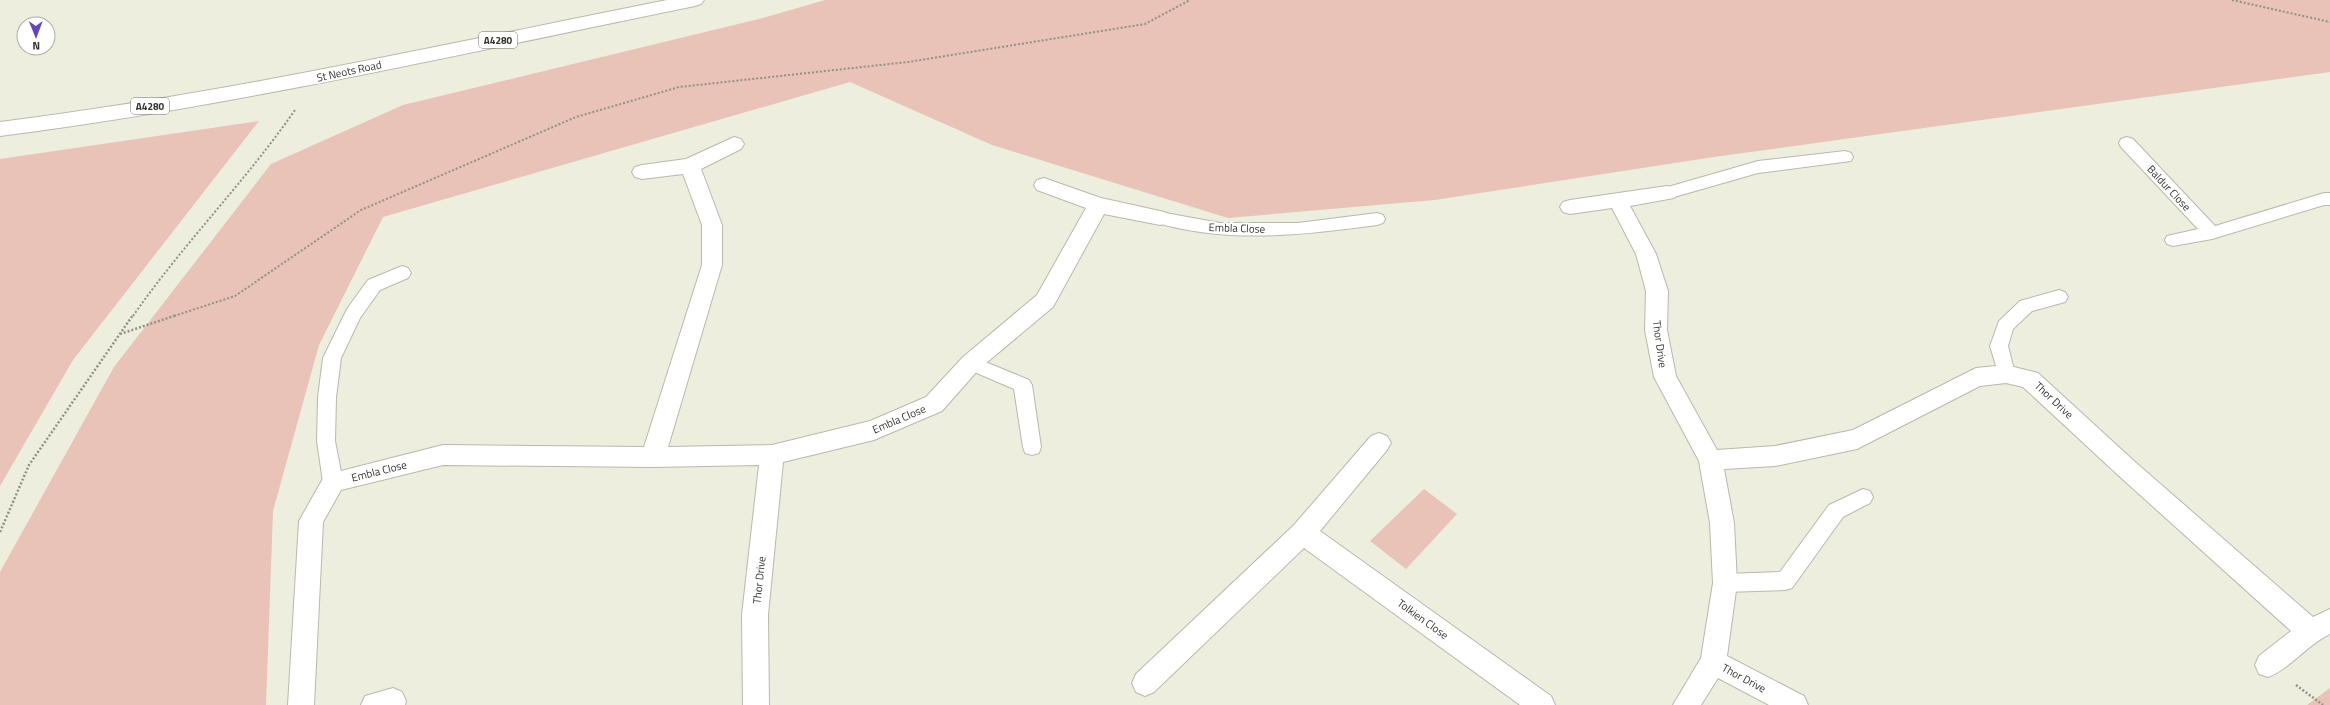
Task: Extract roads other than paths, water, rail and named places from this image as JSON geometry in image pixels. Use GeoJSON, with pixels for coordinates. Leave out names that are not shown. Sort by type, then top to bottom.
{"type":"FeatureCollection","features":[{"type":"Feature","properties":{"kind":"street","name":"St Neots Road"},"geometry":{"type":"LineString","coordinates":[[0,129],[300,80],[695,0]]}},
{"type":"Feature","properties":{"kind":"street"},"geometry":{"type":"LineString","coordinates":[[642,172],[690,166],[734,144]]}},
{"type":"Feature","properties":{"kind":"street"},"geometry":{"type":"LineString","coordinates":[[653,457],[712,265],[712,225],[690,166]]}},
{"type":"Feature","properties":{"kind":"street","name":"Embla Close"},"geometry":{"type":"LineString","coordinates":[[1044,185],[1098,205],[1160,218]]}},
{"type":"Feature","properties":{"kind":"street"},"geometry":{"type":"LineString","coordinates":[[1570,207],[1667,193]]}},
{"type":"Feature","properties":{"kind":"street","name":"Thor Drive"},"geometry":{"type":"LineString","coordinates":[[1618,201],[1646,254],[1657,292],[1656,330],[1665,377],[1711,460],[1722,523],[1725,583],[1713,662],[1686,705]]}},
{"type":"Feature","properties":{"kind":"street","name":"Embla Close"},"geometry":{"type":"LineString","coordinates":[[333,482],[443,455],[653,457],[772,455],[874,430],[934,404],[971,363],[1045,301],[1074,252],[1098,205]]}},
{"type":"Feature","properties":{"kind":"street","name":"Thor Drive"},"geometry":{"type":"LineString","coordinates":[[1711,460],[1775,456],[1856,439],[1976,377],[2006,374],[2030,378],[2126,468],[2320,626],[2268,665]]}},
{"type":"Feature","properties":{"kind":"street"},"geometry":{"type":"LineString","coordinates":[[1145,683],[1303,533],[1379,443]]}},
{"type":"Feature","properties":{"kind":"street","name":"Thor Drive"},"geometry":{"type":"LineString","coordinates":[[756,705],[755,615],[772,455]]}},
{"type":"Feature","properties":{"kind":"street"},"geometry":{"type":"LineString","coordinates":[[301,705],[311,521],[333,482]]}},
{"type":"Feature","properties":{"kind":"street","name":"Tolkien Close"},"geometry":{"type":"LineString","coordinates":[[1303,533],[1542,705]]}},
{"type":"Feature","properties":{"kind":"street","name":"Thor Drive"},"geometry":{"type":"LineString","coordinates":[[1713,662],[1795,705]]}},
{"type":"Feature","properties":{"kind":"lane","name":"Baldur Close"},"geometry":{"type":"LineString","coordinates":[[2127,143],[2212,233]]}},
{"type":"Feature","properties":{"kind":"lane"},"geometry":{"type":"LineString","coordinates":[[1667,193],[1758,167],[1845,157]]}},
{"type":"Feature","properties":{"kind":"lane"},"geometry":{"type":"LineString","coordinates":[[2173,240],[2212,233],[2324,199],[2330,200]]}},
{"type":"Feature","properties":{"kind":"lane","name":"Embla Close"},"geometry":{"type":"LineString","coordinates":[[1160,218],[1220,229],[1298,229],[1377,219]]}},
{"type":"Feature","properties":{"kind":"lane"},"geometry":{"type":"LineString","coordinates":[[333,482],[326,441],[327,397],[332,358],[353,314],[374,286],[402,274]]}},
{"type":"Feature","properties":{"kind":"lane"},"geometry":{"type":"LineString","coordinates":[[2006,374],[1999,346],[2005,326],[2026,306],[2059,297]]}},
{"type":"Feature","properties":{"kind":"lane"},"geometry":{"type":"LineString","coordinates":[[971,363],[1023,384],[1032,447]]}},
{"type":"Feature","properties":{"kind":"lane"},"geometry":{"type":"LineString","coordinates":[[1725,583],[1785,581],[1836,511],[1863,497]]}}]}
